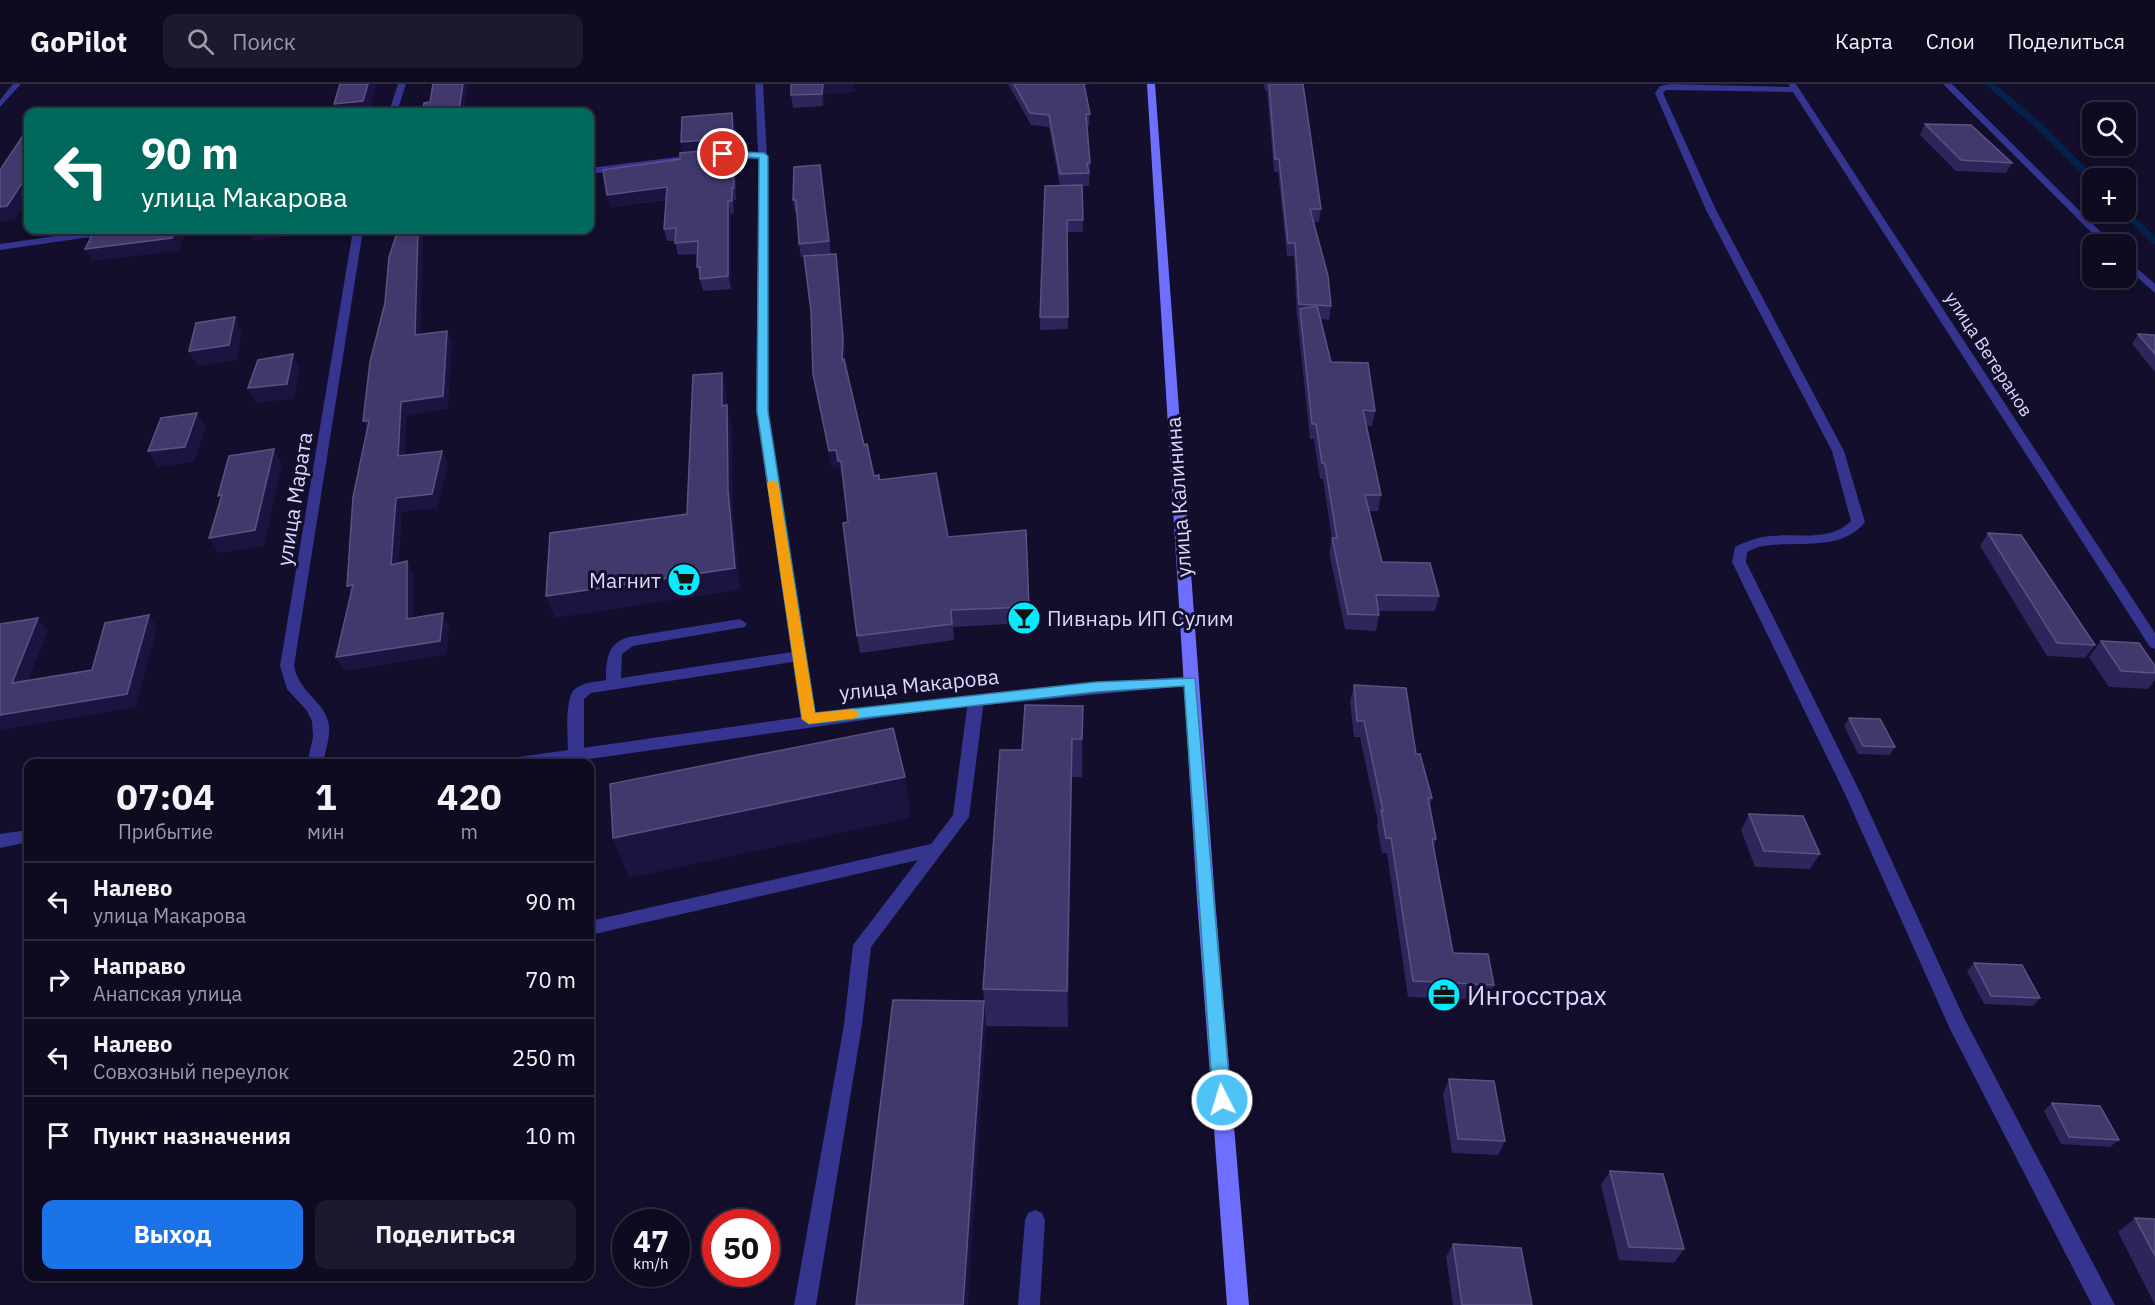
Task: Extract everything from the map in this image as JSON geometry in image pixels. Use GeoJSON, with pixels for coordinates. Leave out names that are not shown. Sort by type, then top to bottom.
{"type":"FeatureCollection","features":[{"type":"Feature","properties":{"kind":"main road","name":"улица Калинина"},"geometry":{"type":"LineString","coordinates":[[1151,84],[1190,681],[1238,1305]]}},
{"type":"Feature","properties":{"kind":"street"},"geometry":{"type":"LineString","coordinates":[[0,105],[16,84]]}},
{"type":"Feature","properties":{"kind":"street"},"geometry":{"type":"LineString","coordinates":[[394,108],[402,84]]}},
{"type":"Feature","properties":{"kind":"street"},"geometry":{"type":"LineString","coordinates":[[759,84],[764,156],[762,411],[809,719]]}},
{"type":"Feature","properties":{"kind":"street"},"geometry":{"type":"LineString","coordinates":[[1947,84],[2098,234]]}},
{"type":"Feature","properties":{"kind":"street"},"geometry":{"type":"LineString","coordinates":[[1794,87],[1673,86],[1663,88],[1659,93],[1711,210],[1838,451],[1858,522],[1851,531],[1838,537],[1766,539],[1749,544],[1740,550],[1739,562],[1853,794],[1957,1023],[2104,1305]]}},
{"type":"Feature","properties":{"kind":"street","name":"улица Ветеранов"},"geometry":{"type":"LineString","coordinates":[[1794,87],[2155,644]]}},
{"type":"Feature","properties":{"kind":"street"},"geometry":{"type":"LineString","coordinates":[[700,157],[723,154],[764,156]]}},
{"type":"Feature","properties":{"kind":"street"},"geometry":{"type":"LineString","coordinates":[[594,170],[689,158]]}},
{"type":"Feature","properties":{"kind":"street"},"geometry":{"type":"LineString","coordinates":[[0,247],[97,234]]}},
{"type":"Feature","properties":{"kind":"street","name":"улица Марата"},"geometry":{"type":"LineString","coordinates":[[316,759],[321,728],[320,719],[294,690],[288,680],[286,666],[357,234]]}},
{"type":"Feature","properties":{"kind":"street"},"geometry":{"type":"LineString","coordinates":[[2136,272],[2155,290]]}},
{"type":"Feature","properties":{"kind":"street"},"geometry":{"type":"LineString","coordinates":[[614,684],[614,654],[619,646],[629,642],[740,624]]}},
{"type":"Feature","properties":{"kind":"street"},"geometry":{"type":"LineString","coordinates":[[576,754],[576,699],[579,693],[588,688],[799,656]]}},
{"type":"Feature","properties":{"kind":"street","name":"улица Макарова"},"geometry":{"type":"LineString","coordinates":[[558,759],[576,754],[809,719],[1096,687],[1190,681]]}},
{"type":"Feature","properties":{"kind":"street"},"geometry":{"type":"LineString","coordinates":[[805,1305],[854,1025],[862,945],[962,817],[976,700]]}},
{"type":"Feature","properties":{"kind":"street"},"geometry":{"type":"LineString","coordinates":[[0,841],[24,837]]}},
{"type":"Feature","properties":{"kind":"street"},"geometry":{"type":"LineString","coordinates":[[594,927],[936,849]]}},
{"type":"Feature","properties":{"kind":"street"},"geometry":{"type":"LineString","coordinates":[[1029,1305],[1035,1220]]}},
{"type":"Feature","properties":{"kind":"building"},"geometry":{"type":"Polygon","coordinates":[[[340,84],[368,84],[363,101],[334,104],[340,84]]]}},
{"type":"Feature","properties":{"kind":"building"},"geometry":{"type":"Polygon","coordinates":[[[433,84],[463,84],[459,108],[423,108],[424,103],[430,102],[433,84]]]}},
{"type":"Feature","properties":{"kind":"building"},"geometry":{"type":"Polygon","coordinates":[[[791,84],[823,84],[822,94],[791,95],[791,84]]]}},
{"type":"Feature","properties":{"kind":"building"},"geometry":{"type":"Polygon","coordinates":[[[1014,84],[1084,84],[1090,114],[1086,114],[1089,173],[1060,174],[1049,115],[1030,113],[1014,84]]]}},
{"type":"Feature","properties":{"kind":"building"},"geometry":{"type":"Polygon","coordinates":[[[1269,84],[1303,84],[1321,209],[1310,209],[1328,276],[1331,306],[1299,304],[1295,243],[1288,243],[1279,159],[1275,159],[1269,84]]]}},
{"type":"Feature","properties":{"kind":"building"},"geometry":{"type":"Polygon","coordinates":[[[732,113],[733,138],[681,142],[682,117],[732,113]]]}},
{"type":"Feature","properties":{"kind":"building"},"geometry":{"type":"Polygon","coordinates":[[[1925,124],[1971,125],[2012,163],[1961,160],[1925,124]]]}},
{"type":"Feature","properties":{"kind":"building"},"geometry":{"type":"Polygon","coordinates":[[[24,134],[24,180],[7,206],[0,207],[0,170],[24,134]]]}},
{"type":"Feature","properties":{"kind":"building"},"geometry":{"type":"Polygon","coordinates":[[[733,148],[734,188],[732,188],[732,201],[728,201],[728,276],[700,279],[700,267],[697,267],[698,241],[675,243],[676,228],[664,229],[667,187],[607,195],[603,170],[680,159],[680,153],[733,148]]]}},
{"type":"Feature","properties":{"kind":"building"},"geometry":{"type":"Polygon","coordinates":[[[820,165],[829,241],[799,244],[796,200],[793,200],[794,167],[820,165]]]}},
{"type":"Feature","properties":{"kind":"building"},"geometry":{"type":"Polygon","coordinates":[[[1082,185],[1083,220],[1067,220],[1068,317],[1040,317],[1045,186],[1082,185]]]}},
{"type":"Feature","properties":{"kind":"building"},"geometry":{"type":"Polygon","coordinates":[[[93,234],[174,234],[172,238],[85,249],[93,234]]]}},
{"type":"Feature","properties":{"kind":"building"},"geometry":{"type":"Polygon","coordinates":[[[397,234],[418,234],[415,335],[447,331],[443,396],[401,402],[398,456],[442,451],[432,494],[396,498],[391,565],[407,561],[407,619],[443,613],[440,641],[336,657],[353,585],[347,586],[353,497],[369,421],[363,421],[370,362],[385,303],[389,257],[397,234]]]}},
{"type":"Feature","properties":{"kind":"building"},"geometry":{"type":"Polygon","coordinates":[[[836,254],[843,338],[842,360],[844,359],[864,445],[867,444],[874,476],[879,475],[879,480],[936,473],[948,537],[1026,530],[1029,607],[951,610],[952,624],[857,636],[843,523],[848,522],[841,461],[838,461],[836,450],[829,451],[813,374],[811,311],[804,256],[836,254]]]}},
{"type":"Feature","properties":{"kind":"building"},"geometry":{"type":"Polygon","coordinates":[[[1317,306],[1331,362],[1368,363],[1375,411],[1363,410],[1381,495],[1365,495],[1382,562],[1430,563],[1439,596],[1376,595],[1379,615],[1348,614],[1332,538],[1337,538],[1325,464],[1322,463],[1316,424],[1312,424],[1300,309],[1317,306]]]}},
{"type":"Feature","properties":{"kind":"building"},"geometry":{"type":"Polygon","coordinates":[[[235,317],[229,345],[189,351],[196,323],[235,317]]]}},
{"type":"Feature","properties":{"kind":"building"},"geometry":{"type":"Polygon","coordinates":[[[2138,334],[2155,335],[2155,354],[2138,334]]]}},
{"type":"Feature","properties":{"kind":"building"},"geometry":{"type":"Polygon","coordinates":[[[293,354],[287,384],[248,388],[258,360],[293,354]]]}},
{"type":"Feature","properties":{"kind":"building"},"geometry":{"type":"Polygon","coordinates":[[[722,373],[722,406],[727,405],[728,490],[735,568],[546,596],[550,533],[687,514],[693,375],[722,373]]]}},
{"type":"Feature","properties":{"kind":"building"},"geometry":{"type":"Polygon","coordinates":[[[197,413],[185,447],[148,451],[161,418],[197,413]]]}},
{"type":"Feature","properties":{"kind":"building"},"geometry":{"type":"Polygon","coordinates":[[[274,449],[255,530],[209,538],[222,495],[218,496],[229,456],[274,449]]]}},
{"type":"Feature","properties":{"kind":"building"},"geometry":{"type":"Polygon","coordinates":[[[1988,533],[2021,535],[2095,645],[2057,643],[1988,533]]]}},
{"type":"Feature","properties":{"kind":"building"},"geometry":{"type":"Polygon","coordinates":[[[149,615],[127,694],[0,715],[0,624],[38,618],[12,683],[92,670],[105,623],[149,615]]]}},
{"type":"Feature","properties":{"kind":"building"},"geometry":{"type":"Polygon","coordinates":[[[2101,641],[2139,643],[2155,666],[2155,673],[2121,671],[2101,641]]]}},
{"type":"Feature","properties":{"kind":"building"},"geometry":{"type":"Polygon","coordinates":[[[1354,685],[1406,688],[1416,754],[1420,754],[1432,798],[1428,798],[1436,839],[1432,839],[1453,953],[1488,954],[1494,985],[1413,981],[1391,838],[1386,838],[1381,810],[1383,811],[1364,721],[1357,721],[1354,685]]]}},
{"type":"Feature","properties":{"kind":"building"},"geometry":{"type":"Polygon","coordinates":[[[1025,705],[1083,706],[1082,739],[1072,739],[1067,991],[983,989],[1000,750],[1022,750],[1025,705]]]}},
{"type":"Feature","properties":{"kind":"building"},"geometry":{"type":"Polygon","coordinates":[[[1849,718],[1880,719],[1895,747],[1863,746],[1849,718]]]}},
{"type":"Feature","properties":{"kind":"building"},"geometry":{"type":"Polygon","coordinates":[[[893,728],[905,777],[613,838],[610,784],[893,728]]]}},
{"type":"Feature","properties":{"kind":"building"},"geometry":{"type":"Polygon","coordinates":[[[1749,814],[1803,816],[1820,854],[1764,851],[1749,814]]]}},
{"type":"Feature","properties":{"kind":"building"},"geometry":{"type":"Polygon","coordinates":[[[1974,963],[2022,965],[2040,998],[1991,996],[1974,963]]]}},
{"type":"Feature","properties":{"kind":"building"},"geometry":{"type":"Polygon","coordinates":[[[893,1000],[984,1001],[963,1305],[856,1305],[893,1000]]]}},
{"type":"Feature","properties":{"kind":"building"},"geometry":{"type":"Polygon","coordinates":[[[1449,1079],[1494,1081],[1505,1141],[1458,1139],[1449,1079]]]}},
{"type":"Feature","properties":{"kind":"building"},"geometry":{"type":"Polygon","coordinates":[[[2052,1103],[2100,1106],[2119,1140],[2069,1137],[2052,1103]]]}},
{"type":"Feature","properties":{"kind":"building"},"geometry":{"type":"Polygon","coordinates":[[[1610,1171],[1663,1174],[1684,1249],[1629,1247],[1610,1171]]]}},
{"type":"Feature","properties":{"kind":"building"},"geometry":{"type":"Polygon","coordinates":[[[2135,1218],[2155,1219],[2155,1256],[2135,1218]]]}},
{"type":"Feature","properties":{"kind":"building"},"geometry":{"type":"Polygon","coordinates":[[[1453,1244],[1521,1248],[1532,1305],[1462,1305],[1453,1244]]]}},
{"type":"Feature","properties":{"kind":"waterway"},"geometry":{"type":"LineString","coordinates":[[1990,84],[2038,125],[2082,169]]}},
{"type":"Feature","properties":{"kind":"waterway"},"geometry":{"type":"LineString","coordinates":[[2135,222],[2155,241]]}},
{"type":"Feature","properties":{"kind":"slow traffic"},"geometry":{"type":"LineString","coordinates":[[772,483],[809,719],[853,714]]}},
{"type":"Feature","properties":{"kind":"place","name":"Магнит"},"geometry":{"type":"Point","coordinates":[684,580]}},
{"type":"Feature","properties":{"kind":"place","name":"Пивнарь ИП Сулим"},"geometry":{"type":"Point","coordinates":[1024,618]}},
{"type":"Feature","properties":{"kind":"place","name":"Ингосстрах"},"geometry":{"type":"Point","coordinates":[1444,995]}},
{"type":"Feature","properties":{"kind":"route"},"geometry":{"type":"LineString","coordinates":[[723,154],[764,156],[762,411],[809,719],[1096,687],[1190,681],[1222,1100]]}}]}
